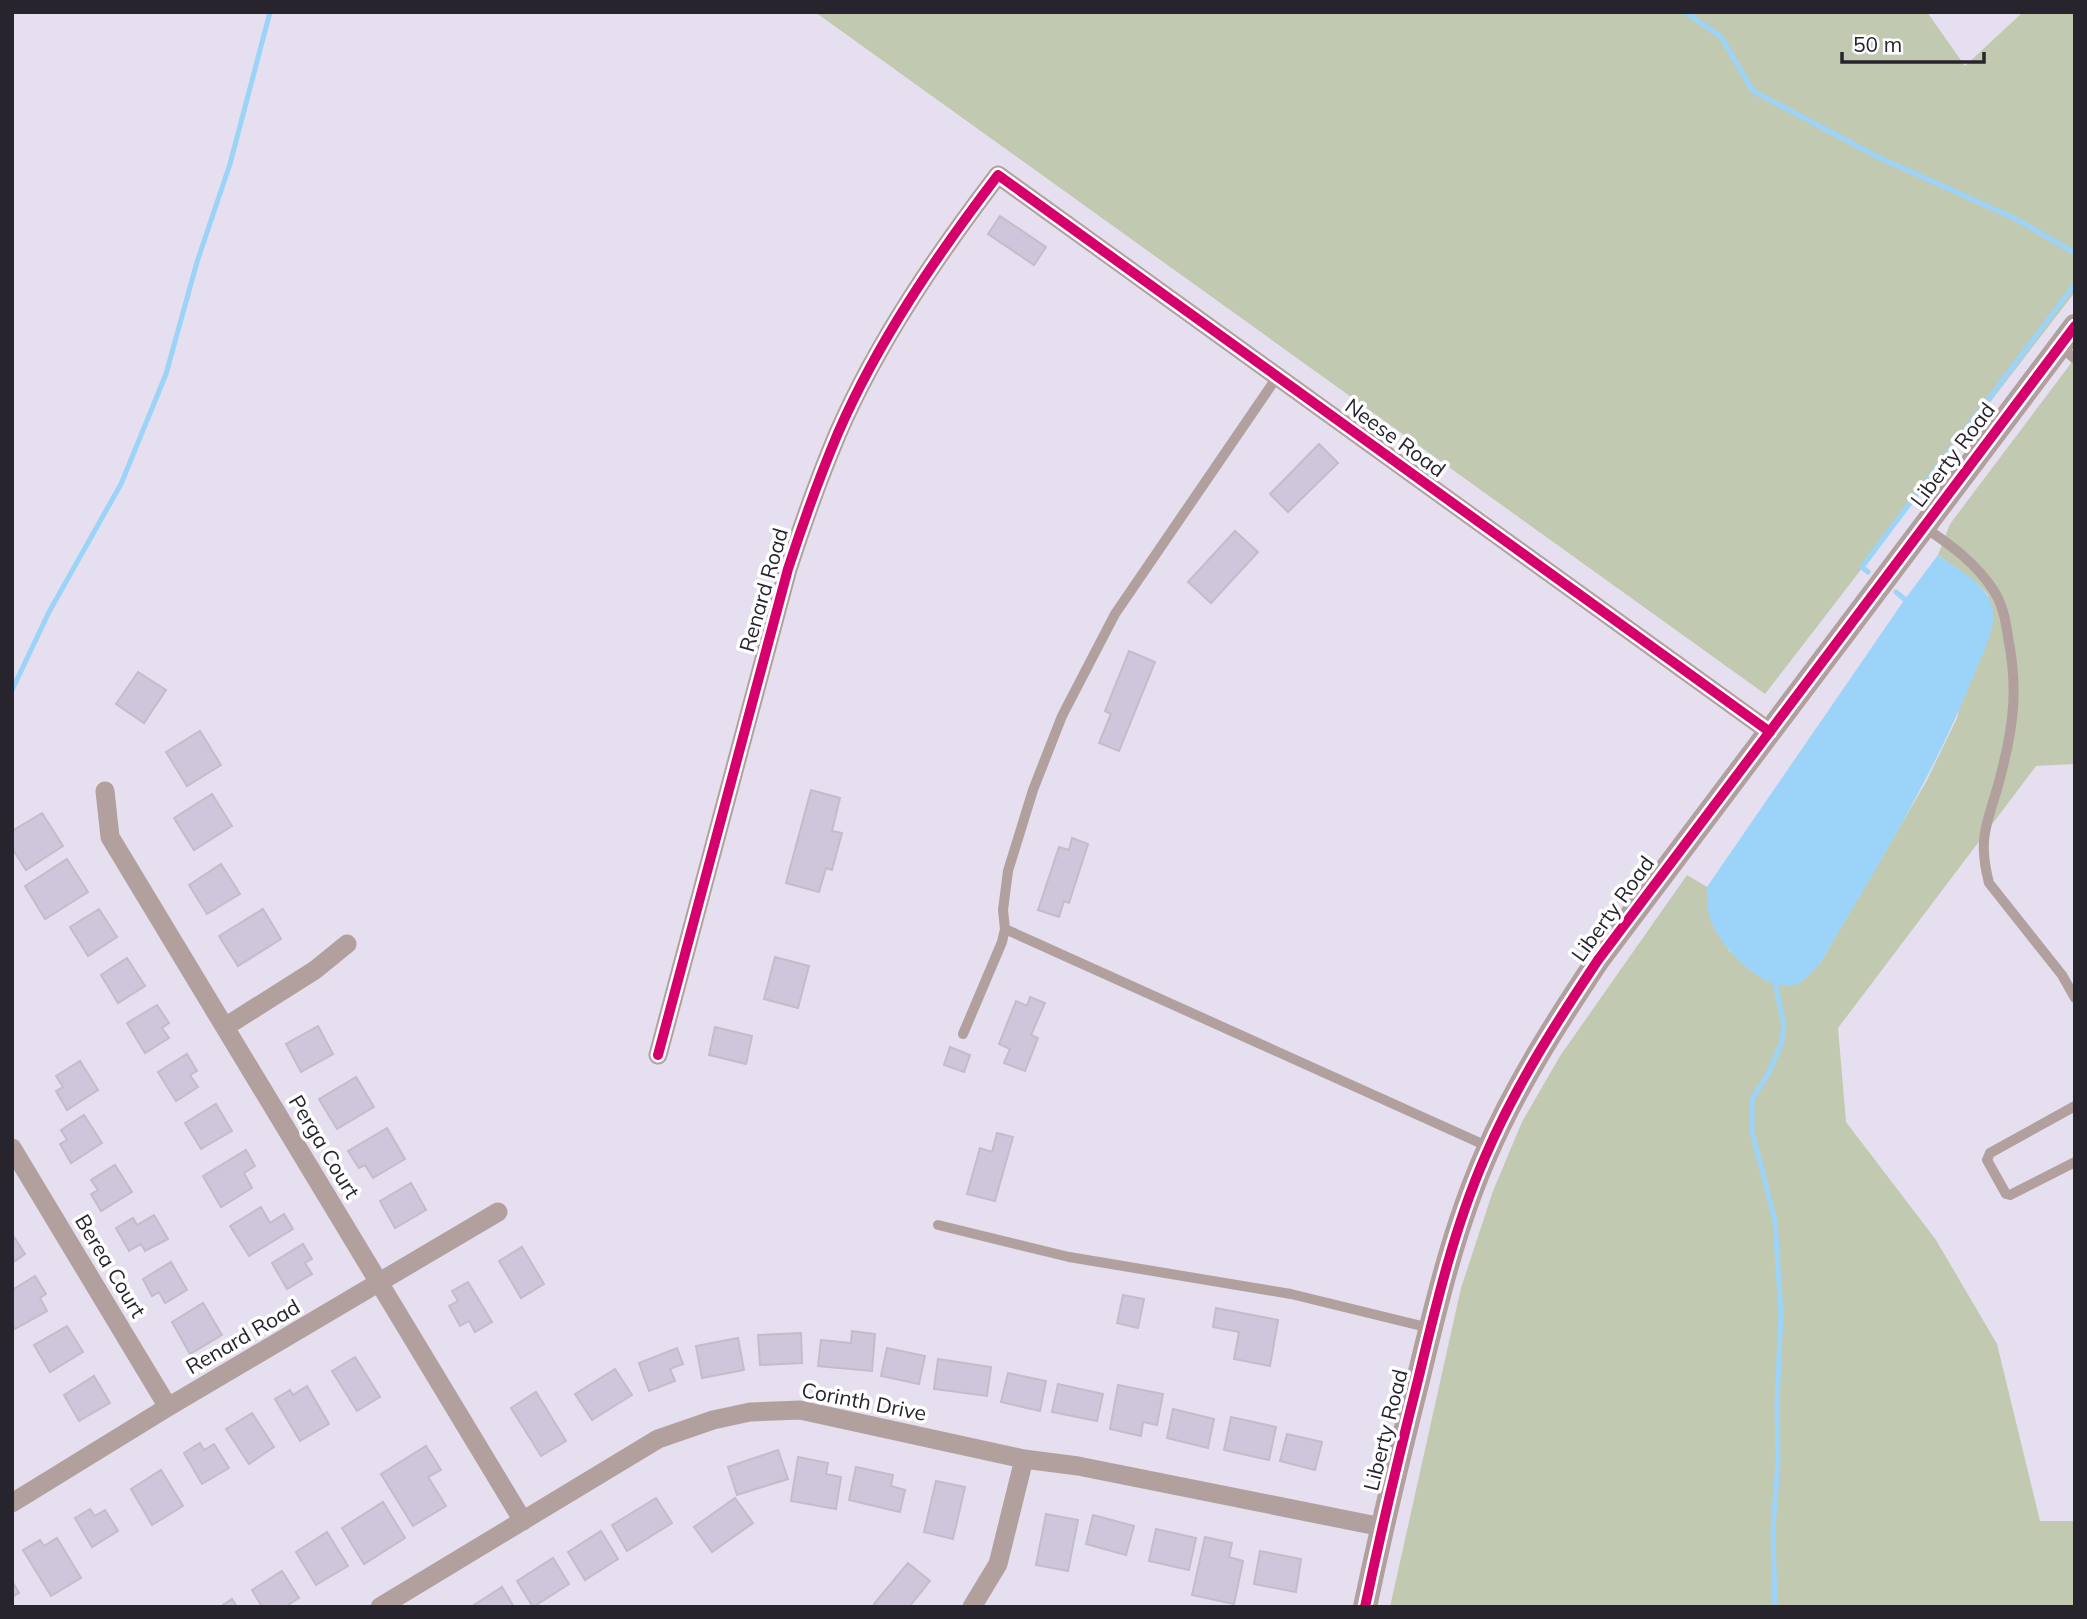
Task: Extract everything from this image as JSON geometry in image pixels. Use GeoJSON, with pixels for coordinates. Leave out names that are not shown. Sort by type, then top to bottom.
{"type":"FeatureCollection","features":[{"type":"Feature","properties":{"kind":"street","name":"Neese Road"},"geometry":{"type":"LineString","coordinates":[[998,175],[1770,732]]}},
{"type":"Feature","properties":{"kind":"street","name":"Renard Road"},"geometry":{"type":"LineString","coordinates":[[657,1055],[788,569],[807,509],[838,432],[896,322],[964,219],[998,175]]}},
{"type":"Feature","properties":{"kind":"street","name":"Liberty Road"},"geometry":{"type":"LineString","coordinates":[[1365,1607],[1430,1329],[1459,1227],[1490,1147],[1521,1083],[1564,1010],[1598,960],[1924,527],[2067,352],[2075,326]]}},
{"type":"Feature","properties":{"kind":"street","name":"Perga Court"},"geometry":{"type":"LineString","coordinates":[[105,791],[110,837],[523,1521]]}},
{"type":"Feature","properties":{"kind":"street"},"geometry":{"type":"LineString","coordinates":[[225,1027],[315,970],[347,944]]}},
{"type":"Feature","properties":{"kind":"street","name":"Berea Court"},"geometry":{"type":"LineString","coordinates":[[12,1148],[168,1407]]}},
{"type":"Feature","properties":{"kind":"street","name":"Renard Road"},"geometry":{"type":"LineString","coordinates":[[12,1503],[168,1407],[498,1212]]}},
{"type":"Feature","properties":{"kind":"street","name":"Corinth Drive"},"geometry":{"type":"LineString","coordinates":[[380,1607],[658,1439],[713,1420],[750,1412],[800,1410],[1024,1459],[1078,1466],[1382,1527]]}},
{"type":"Feature","properties":{"kind":"street"},"geometry":{"type":"LineString","coordinates":[[972,1607],[998,1564],[1024,1459]]}},
{"type":"Feature","properties":{"kind":"lane"},"geometry":{"type":"LineString","coordinates":[[963,1034],[1002,942],[1008,872],[1033,790],[1062,716],[1115,614],[1277,377]]}},
{"type":"Feature","properties":{"kind":"lane"},"geometry":{"type":"LineString","coordinates":[[1924,527],[1969,560],[1996,593],[2004,612],[2014,669],[2015,706],[2004,763],[1984,827],[1985,867],[1989,883],[2062,975],[2075,998]]}},
{"type":"Feature","properties":{"kind":"lane"},"geometry":{"type":"LineString","coordinates":[[1005,929],[1490,1147]]}},
{"type":"Feature","properties":{"kind":"lane"},"geometry":{"type":"LineString","coordinates":[[2075,1106],[1990,1153],[1987,1160],[2006,1194],[2010,1195],[2075,1162]]}},
{"type":"Feature","properties":{"kind":"lane"},"geometry":{"type":"LineString","coordinates":[[939,1225],[1069,1257],[1290,1294],[1430,1329]]}},
{"type":"Feature","properties":{"kind":"green space"},"geometry":{"type":"Polygon","coordinates":[[[815,12],[1927,12],[1965,66],[2023,12],[2075,12],[2075,292],[1765,694],[815,12]]]}},
{"type":"Feature","properties":{"kind":"green space"},"geometry":{"type":"Polygon","coordinates":[[[2075,358],[2075,764],[2036,766],[1838,1028],[1846,1122],[1936,1240],[1997,1344],[2040,1521],[2075,1521],[2075,1607],[1390,1607],[1461,1288],[1493,1191],[1522,1122],[1560,1056],[1687,875],[1707,887],[1710,917],[1730,952],[1819,965],[1926,782],[1957,718],[1988,595],[1979,585],[1938,555],[1950,524],[2075,358]]]}},
{"type":"Feature","properties":{"kind":"water"},"geometry":{"type":"Polygon","coordinates":[[[1938,555],[1979,586],[1991,602],[1993,619],[1984,650],[1959,711],[1922,785],[1819,965],[1797,984],[1780,985],[1767,981],[1742,963],[1721,939],[1709,915],[1707,887],[1938,555]]]}},
{"type":"Feature","properties":{"kind":"building"},"geometry":{"type":"Polygon","coordinates":[[[1000,216],[1046,247],[1034,265],[988,234],[1000,216]]]}},
{"type":"Feature","properties":{"kind":"building"},"geometry":{"type":"Polygon","coordinates":[[[1319,444],[1338,463],[1288,512],[1270,494],[1319,444]]]}},
{"type":"Feature","properties":{"kind":"building"},"geometry":{"type":"Polygon","coordinates":[[[1235,531],[1258,552],[1211,603],[1188,582],[1235,531]]]}},
{"type":"Feature","properties":{"kind":"building"},"geometry":{"type":"Polygon","coordinates":[[[1129,651],[1155,662],[1119,751],[1099,743],[1111,714],[1105,711],[1129,651]]]}},
{"type":"Feature","properties":{"kind":"building"},"geometry":{"type":"Polygon","coordinates":[[[138,672],[166,690],[144,723],[116,704],[138,672]]]}},
{"type":"Feature","properties":{"kind":"building"},"geometry":{"type":"Polygon","coordinates":[[[200,731],[221,765],[187,786],[166,752],[200,731]]]}},
{"type":"Feature","properties":{"kind":"building"},"geometry":{"type":"Polygon","coordinates":[[[811,790],[840,798],[832,831],[842,833],[832,870],[826,868],[819,892],[786,883],[811,790]]]}},
{"type":"Feature","properties":{"kind":"building"},"geometry":{"type":"Polygon","coordinates":[[[212,794],[232,826],[194,850],[174,818],[212,794]]]}},
{"type":"Feature","properties":{"kind":"building"},"geometry":{"type":"Polygon","coordinates":[[[42,813],[63,846],[26,870],[12,848],[12,831],[42,813]]]}},
{"type":"Feature","properties":{"kind":"building"},"geometry":{"type":"Polygon","coordinates":[[[1072,838],[1088,844],[1069,903],[1064,901],[1059,917],[1038,910],[1059,847],[1069,850],[1072,838]]]}},
{"type":"Feature","properties":{"kind":"building"},"geometry":{"type":"Polygon","coordinates":[[[67,859],[88,892],[45,919],[25,886],[67,859]]]}},
{"type":"Feature","properties":{"kind":"building"},"geometry":{"type":"Polygon","coordinates":[[[221,864],[240,894],[207,914],[189,885],[221,864]]]}},
{"type":"Feature","properties":{"kind":"building"},"geometry":{"type":"Polygon","coordinates":[[[99,909],[117,937],[88,956],[70,927],[99,909]]]}},
{"type":"Feature","properties":{"kind":"building"},"geometry":{"type":"Polygon","coordinates":[[[263,909],[281,939],[238,966],[219,936],[263,909]]]}},
{"type":"Feature","properties":{"kind":"building"},"geometry":{"type":"Polygon","coordinates":[[[775,957],[809,966],[798,1008],[764,999],[775,957]]]}},
{"type":"Feature","properties":{"kind":"building"},"geometry":{"type":"Polygon","coordinates":[[[127,958],[145,986],[118,1003],[101,975],[127,958]]]}},
{"type":"Feature","properties":{"kind":"building"},"geometry":{"type":"Polygon","coordinates":[[[1030,997],[1045,1003],[1031,1035],[1038,1038],[1025,1071],[1004,1063],[1010,1049],[999,1044],[1016,1001],[1027,1006],[1030,997]]]}},
{"type":"Feature","properties":{"kind":"building"},"geometry":{"type":"Polygon","coordinates":[[[157,1005],[169,1023],[162,1028],[169,1038],[145,1053],[127,1023],[157,1005]]]}},
{"type":"Feature","properties":{"kind":"building"},"geometry":{"type":"Polygon","coordinates":[[[318,1026],[333,1054],[301,1072],[286,1044],[318,1026]]]}},
{"type":"Feature","properties":{"kind":"building"},"geometry":{"type":"Polygon","coordinates":[[[715,1027],[752,1036],[746,1064],[709,1055],[715,1027]]]}},
{"type":"Feature","properties":{"kind":"building"},"geometry":{"type":"Polygon","coordinates":[[[950,1047],[970,1055],[964,1072],[944,1065],[950,1047]]]}},
{"type":"Feature","properties":{"kind":"building"},"geometry":{"type":"Polygon","coordinates":[[[187,1054],[197,1071],[190,1075],[198,1087],[176,1101],[158,1072],[187,1054]]]}},
{"type":"Feature","properties":{"kind":"building"},"geometry":{"type":"Polygon","coordinates":[[[80,1061],[98,1090],[67,1110],[56,1091],[63,1087],[56,1076],[80,1061]]]}},
{"type":"Feature","properties":{"kind":"building"},"geometry":{"type":"Polygon","coordinates":[[[356,1077],[374,1107],[337,1129],[319,1099],[356,1077]]]}},
{"type":"Feature","properties":{"kind":"building"},"geometry":{"type":"Polygon","coordinates":[[[216,1104],[232,1131],[201,1149],[185,1123],[216,1104]]]}},
{"type":"Feature","properties":{"kind":"building"},"geometry":{"type":"Polygon","coordinates":[[[84,1115],[102,1143],[71,1163],[60,1144],[67,1140],[61,1130],[84,1115]]]}},
{"type":"Feature","properties":{"kind":"building"},"geometry":{"type":"Polygon","coordinates":[[[387,1128],[405,1159],[373,1178],[365,1165],[359,1168],[348,1151],[387,1128]]]}},
{"type":"Feature","properties":{"kind":"building"},"geometry":{"type":"Polygon","coordinates":[[[997,1133],[1013,1137],[995,1201],[967,1194],[980,1148],[992,1152],[997,1133]]]}},
{"type":"Feature","properties":{"kind":"building"},"geometry":{"type":"Polygon","coordinates":[[[246,1150],[255,1166],[244,1173],[252,1188],[221,1207],[203,1176],[246,1150]]]}},
{"type":"Feature","properties":{"kind":"building"},"geometry":{"type":"Polygon","coordinates":[[[115,1165],[132,1192],[101,1211],[91,1194],[98,1190],[91,1180],[115,1165]]]}},
{"type":"Feature","properties":{"kind":"building"},"geometry":{"type":"Polygon","coordinates":[[[411,1183],[426,1210],[395,1228],[380,1201],[411,1183]]]}},
{"type":"Feature","properties":{"kind":"building"},"geometry":{"type":"Polygon","coordinates":[[[261,1207],[270,1223],[284,1214],[293,1229],[249,1256],[230,1226],[261,1207]]]}},
{"type":"Feature","properties":{"kind":"building"},"geometry":{"type":"Polygon","coordinates":[[[154,1215],[168,1239],[145,1251],[141,1244],[129,1251],[116,1228],[133,1218],[137,1225],[154,1215]]]}},
{"type":"Feature","properties":{"kind":"building"},"geometry":{"type":"Polygon","coordinates":[[[12,1234],[25,1254],[12,1263],[12,1234]]]}},
{"type":"Feature","properties":{"kind":"building"},"geometry":{"type":"Polygon","coordinates":[[[303,1244],[312,1259],[305,1263],[312,1274],[287,1289],[272,1263],[303,1244]]]}},
{"type":"Feature","properties":{"kind":"building"},"geometry":{"type":"Polygon","coordinates":[[[522,1247],[544,1284],[521,1298],[499,1261],[522,1247]]]}},
{"type":"Feature","properties":{"kind":"building"},"geometry":{"type":"Polygon","coordinates":[[[171,1262],[187,1290],[165,1303],[159,1292],[152,1296],[143,1279],[171,1262]]]}},
{"type":"Feature","properties":{"kind":"building"},"geometry":{"type":"Polygon","coordinates":[[[35,1276],[46,1294],[40,1298],[47,1311],[15,1329],[12,1324],[12,1290],[35,1276]]]}},
{"type":"Feature","properties":{"kind":"building"},"geometry":{"type":"Polygon","coordinates":[[[468,1282],[492,1322],[475,1332],[469,1321],[460,1326],[449,1306],[458,1301],[452,1291],[468,1282]]]}},
{"type":"Feature","properties":{"kind":"building"},"geometry":{"type":"Polygon","coordinates":[[[1123,1295],[1144,1299],[1138,1328],[1117,1323],[1123,1295]]]}},
{"type":"Feature","properties":{"kind":"building"},"geometry":{"type":"Polygon","coordinates":[[[203,1303],[222,1335],[190,1354],[172,1322],[203,1303]]]}},
{"type":"Feature","properties":{"kind":"building"},"geometry":{"type":"Polygon","coordinates":[[[1216,1308],[1278,1320],[1270,1366],[1234,1359],[1239,1332],[1213,1327],[1216,1308]]]}},
{"type":"Feature","properties":{"kind":"building"},"geometry":{"type":"Polygon","coordinates":[[[67,1326],[83,1352],[50,1372],[34,1345],[67,1326]]]}},
{"type":"Feature","properties":{"kind":"building"},"geometry":{"type":"Polygon","coordinates":[[[852,1331],[875,1334],[872,1371],[818,1366],[821,1340],[851,1343],[852,1331]]]}},
{"type":"Feature","properties":{"kind":"building"},"geometry":{"type":"Polygon","coordinates":[[[801,1333],[802,1363],[760,1365],[758,1335],[801,1333]]]}},
{"type":"Feature","properties":{"kind":"building"},"geometry":{"type":"Polygon","coordinates":[[[738,1338],[744,1370],[702,1378],[696,1346],[738,1338]]]}},
{"type":"Feature","properties":{"kind":"building"},"geometry":{"type":"Polygon","coordinates":[[[677,1348],[683,1364],[670,1369],[675,1381],[649,1391],[639,1363],[677,1348]]]}},
{"type":"Feature","properties":{"kind":"building"},"geometry":{"type":"Polygon","coordinates":[[[887,1348],[925,1356],[919,1384],[881,1376],[887,1348]]]}},
{"type":"Feature","properties":{"kind":"building"},"geometry":{"type":"Polygon","coordinates":[[[355,1357],[380,1397],[357,1411],[332,1371],[355,1357]]]}},
{"type":"Feature","properties":{"kind":"building"},"geometry":{"type":"Polygon","coordinates":[[[938,1359],[991,1367],[987,1396],[934,1389],[938,1359]]]}},
{"type":"Feature","properties":{"kind":"building"},"geometry":{"type":"Polygon","coordinates":[[[615,1369],[632,1395],[592,1420],[575,1394],[615,1369]]]}},
{"type":"Feature","properties":{"kind":"building"},"geometry":{"type":"Polygon","coordinates":[[[1008,1373],[1046,1381],[1040,1411],[1001,1402],[1008,1373]]]}},
{"type":"Feature","properties":{"kind":"building"},"geometry":{"type":"Polygon","coordinates":[[[94,1376],[110,1403],[79,1421],[64,1395],[94,1376]]]}},
{"type":"Feature","properties":{"kind":"building"},"geometry":{"type":"Polygon","coordinates":[[[1058,1384],[1103,1394],[1097,1421],[1052,1412],[1058,1384]]]}},
{"type":"Feature","properties":{"kind":"building"},"geometry":{"type":"Polygon","coordinates":[[[1118,1385],[1163,1394],[1157,1425],[1143,1422],[1141,1436],[1110,1429],[1118,1385]]]}},
{"type":"Feature","properties":{"kind":"building"},"geometry":{"type":"Polygon","coordinates":[[[307,1386],[329,1424],[300,1441],[275,1399],[290,1390],[293,1395],[307,1386]]]}},
{"type":"Feature","properties":{"kind":"building"},"geometry":{"type":"Polygon","coordinates":[[[536,1392],[566,1441],[541,1456],[511,1408],[536,1392]]]}},
{"type":"Feature","properties":{"kind":"building"},"geometry":{"type":"Polygon","coordinates":[[[1173,1409],[1214,1419],[1208,1448],[1167,1438],[1173,1409]]]}},
{"type":"Feature","properties":{"kind":"building"},"geometry":{"type":"Polygon","coordinates":[[[252,1413],[274,1447],[249,1464],[226,1429],[252,1413]]]}},
{"type":"Feature","properties":{"kind":"building"},"geometry":{"type":"Polygon","coordinates":[[[1231,1417],[1276,1427],[1269,1460],[1224,1450],[1231,1417]]]}},
{"type":"Feature","properties":{"kind":"building"},"geometry":{"type":"Polygon","coordinates":[[[1287,1434],[1322,1442],[1315,1470],[1280,1461],[1287,1434]]]}},
{"type":"Feature","properties":{"kind":"building"},"geometry":{"type":"Polygon","coordinates":[[[200,1443],[204,1450],[214,1444],[229,1468],[202,1484],[184,1453],[200,1443]]]}},
{"type":"Feature","properties":{"kind":"building"},"geometry":{"type":"Polygon","coordinates":[[[426,1446],[441,1470],[428,1477],[446,1506],[413,1526],[381,1474],[426,1446]]]}},
{"type":"Feature","properties":{"kind":"building"},"geometry":{"type":"Polygon","coordinates":[[[778,1450],[788,1479],[737,1495],[728,1467],[778,1450]]]}},
{"type":"Feature","properties":{"kind":"building"},"geometry":{"type":"Polygon","coordinates":[[[798,1457],[828,1463],[826,1474],[841,1477],[836,1509],[791,1501],[798,1457]]]}},
{"type":"Feature","properties":{"kind":"building"},"geometry":{"type":"Polygon","coordinates":[[[856,1467],[893,1475],[891,1486],[905,1490],[900,1512],[849,1500],[856,1467]]]}},
{"type":"Feature","properties":{"kind":"building"},"geometry":{"type":"Polygon","coordinates":[[[161,1470],[183,1506],[152,1525],[131,1489],[161,1470]]]}},
{"type":"Feature","properties":{"kind":"building"},"geometry":{"type":"Polygon","coordinates":[[[936,1481],[965,1487],[953,1539],[924,1532],[936,1481]]]}},
{"type":"Feature","properties":{"kind":"building"},"geometry":{"type":"Polygon","coordinates":[[[656,1498],[672,1523],[627,1551],[612,1525],[656,1498]]]}},
{"type":"Feature","properties":{"kind":"building"},"geometry":{"type":"Polygon","coordinates":[[[735,1498],[753,1523],[712,1552],[694,1527],[735,1498]]]}},
{"type":"Feature","properties":{"kind":"building"},"geometry":{"type":"Polygon","coordinates":[[[383,1502],[405,1538],[364,1564],[342,1528],[383,1502]]]}},
{"type":"Feature","properties":{"kind":"building"},"geometry":{"type":"Polygon","coordinates":[[[90,1509],[95,1516],[105,1510],[118,1531],[92,1547],[75,1518],[90,1509]]]}},
{"type":"Feature","properties":{"kind":"building"},"geometry":{"type":"Polygon","coordinates":[[[1046,1514],[1078,1520],[1068,1571],[1036,1565],[1046,1514]]]}},
{"type":"Feature","properties":{"kind":"building"},"geometry":{"type":"Polygon","coordinates":[[[1093,1515],[1134,1526],[1126,1555],[1086,1544],[1093,1515]]]}},
{"type":"Feature","properties":{"kind":"building"},"geometry":{"type":"Polygon","coordinates":[[[1156,1529],[1196,1538],[1189,1570],[1149,1561],[1156,1529]]]}},
{"type":"Feature","properties":{"kind":"building"},"geometry":{"type":"Polygon","coordinates":[[[601,1531],[618,1559],[585,1580],[568,1552],[601,1531]]]}},
{"type":"Feature","properties":{"kind":"building"},"geometry":{"type":"Polygon","coordinates":[[[327,1532],[348,1566],[316,1585],[296,1552],[327,1532]]]}},
{"type":"Feature","properties":{"kind":"building"},"geometry":{"type":"Polygon","coordinates":[[[1205,1537],[1232,1543],[1229,1557],[1243,1561],[1234,1604],[1192,1595],[1205,1537]]]}},
{"type":"Feature","properties":{"kind":"building"},"geometry":{"type":"Polygon","coordinates":[[[57,1538],[81,1578],[51,1596],[23,1550],[40,1540],[44,1546],[57,1538]]]}},
{"type":"Feature","properties":{"kind":"building"},"geometry":{"type":"Polygon","coordinates":[[[1260,1551],[1301,1559],[1296,1592],[1254,1584],[1260,1551]]]}},
{"type":"Feature","properties":{"kind":"building"},"geometry":{"type":"Polygon","coordinates":[[[553,1558],[569,1584],[533,1607],[517,1581],[553,1558]]]}},
{"type":"Feature","properties":{"kind":"building"},"geometry":{"type":"Polygon","coordinates":[[[908,1563],[930,1581],[909,1607],[877,1607],[874,1604],[908,1563]]]}},
{"type":"Feature","properties":{"kind":"building"},"geometry":{"type":"Polygon","coordinates":[[[282,1571],[299,1598],[285,1607],[262,1607],[252,1590],[282,1571]]]}},
{"type":"Feature","properties":{"kind":"building"},"geometry":{"type":"Polygon","coordinates":[[[12,1581],[19,1593],[12,1597],[12,1581]]]}},
{"type":"Feature","properties":{"kind":"building"},"geometry":{"type":"Polygon","coordinates":[[[502,1587],[514,1607],[471,1607],[502,1587]]]}},
{"type":"Feature","properties":{"kind":"building"},"geometry":{"type":"Polygon","coordinates":[[[232,1599],[237,1607],[220,1607],[232,1599]]]}},
{"type":"Feature","properties":{"kind":"waterway"},"geometry":{"type":"LineString","coordinates":[[12,690],[49,612],[121,484],[166,374],[197,262],[230,164],[270,12]]}},
{"type":"Feature","properties":{"kind":"waterway"},"geometry":{"type":"LineString","coordinates":[[1685,12],[1721,37],[1753,91],[1880,158],[2014,218],[2075,253]]}},
{"type":"Feature","properties":{"kind":"waterway"},"geometry":{"type":"LineString","coordinates":[[1868,572],[1862,567],[2075,284]]}},
{"type":"Feature","properties":{"kind":"waterway"},"geometry":{"type":"LineString","coordinates":[[1896,592],[1908,602]]}},
{"type":"Feature","properties":{"kind":"waterway"},"geometry":{"type":"LineString","coordinates":[[1774,979],[1784,1024],[1781,1045],[1767,1076],[1752,1099],[1752,1131],[1775,1221],[1781,1313],[1777,1404],[1778,1458],[1773,1532],[1775,1607]]}},
{"type":"Feature","properties":{"kind":"cycle path"},"geometry":{"type":"LineString","coordinates":[[658,1055],[788,569],[824,467],[854,399],[890,332],[953,236],[998,175],[1770,732]]}},
{"type":"Feature","properties":{"kind":"cycle path"},"geometry":{"type":"LineString","coordinates":[[1365,1607],[1404,1436],[1455,1239],[1485,1157],[1523,1081],[1598,960],[2075,326]]}}]}
